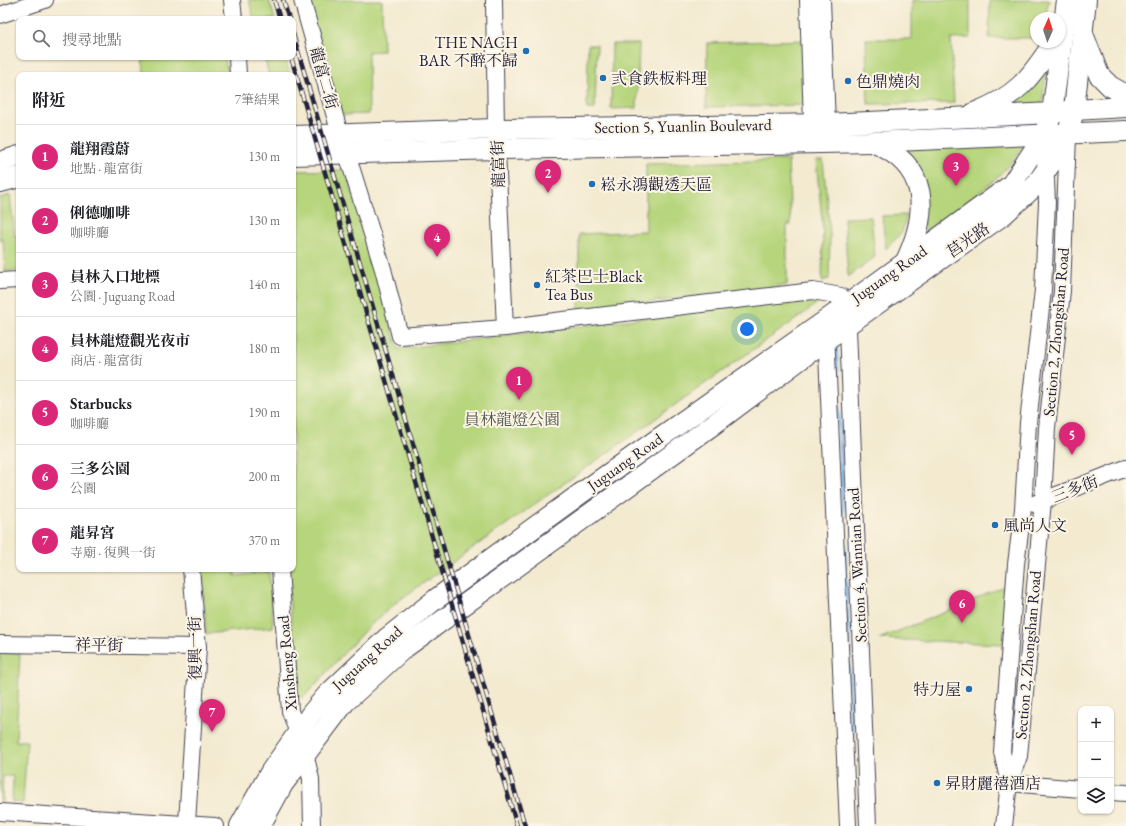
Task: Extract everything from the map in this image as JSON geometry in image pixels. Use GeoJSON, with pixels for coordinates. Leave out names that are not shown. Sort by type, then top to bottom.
{"type":"FeatureCollection","features":[{"type":"Feature","properties":{"kind":"main road","name":"Section 2, Zhongshan Road"},"geometry":{"type":"LineString","coordinates":[[1066,16],[1067,0]]}},
{"type":"Feature","properties":{"kind":"main road","name":"Section 2, Zhongshan Road"},"geometry":{"type":"LineString","coordinates":[[1066,31],[1086,0]]}},
{"type":"Feature","properties":{"kind":"main road"},"geometry":{"type":"LineString","coordinates":[[1066,34],[1099,75],[1110,86],[1126,95]]}},
{"type":"Feature","properties":{"kind":"main road","name":"Section 2, Zhongshan Road"},"geometry":{"type":"LineString","coordinates":[[1066,42],[1074,110],[1068,133]]}},
{"type":"Feature","properties":{"kind":"main road"},"geometry":{"type":"LineString","coordinates":[[943,119],[980,111],[992,106],[1015,92],[1033,74],[1053,48]]}},
{"type":"Feature","properties":{"kind":"main road","name":"Section 2, Zhongshan Road"},"geometry":{"type":"LineString","coordinates":[[1044,135],[1052,113],[1063,48]]}},
{"type":"Feature","properties":{"kind":"main road","name":"Section 5, Yuanlin Boulevard"},"geometry":{"type":"LineString","coordinates":[[296,136],[496,129],[820,124],[1052,113],[1074,110],[1126,107]]}},
{"type":"Feature","properties":{"kind":"main road","name":"Section 5, Yuanlin Boulevard"},"geometry":{"type":"LineString","coordinates":[[296,155],[497,149],[872,142],[1126,131]]}},
{"type":"Feature","properties":{"kind":"main road","name":"莒光路"},"geometry":{"type":"LineString","coordinates":[[826,331],[847,326],[1003,215],[1035,186],[1047,171],[1061,150],[1068,133]]}},
{"type":"Feature","properties":{"kind":"main road","name":"Juguang Road"},"geometry":{"type":"LineString","coordinates":[[260,826],[283,784],[344,702],[403,649],[714,424],[826,331],[847,304],[906,263],[1011,185],[1044,135]]}},
{"type":"Feature","properties":{"kind":"main road"},"geometry":{"type":"LineString","coordinates":[[872,142],[886,147],[903,162],[914,176],[920,193],[922,207],[920,223],[917,238],[906,263]]}},
{"type":"Feature","properties":{"kind":"main road"},"geometry":{"type":"LineString","coordinates":[[0,162],[16,157]]}},
{"type":"Feature","properties":{"kind":"main road"},"geometry":{"type":"LineString","coordinates":[[0,182],[16,178]]}},
{"type":"Feature","properties":{"kind":"main road","name":"Juguang Road"},"geometry":{"type":"LineString","coordinates":[[240,826],[271,771],[297,733],[327,695],[387,638],[430,604],[586,489],[826,331]]}},
{"type":"Feature","properties":{"kind":"street"},"geometry":{"type":"LineString","coordinates":[[0,15],[45,0]]}},
{"type":"Feature","properties":{"kind":"street"},"geometry":{"type":"LineString","coordinates":[[232,0],[234,16]]}},
{"type":"Feature","properties":{"kind":"street","name":"龍富二街"},"geometry":{"type":"LineString","coordinates":[[302,0],[340,134]]}},
{"type":"Feature","properties":{"kind":"street","name":"龍富街"},"geometry":{"type":"LineString","coordinates":[[494,0],[496,129],[505,328]]}},
{"type":"Feature","properties":{"kind":"street"},"geometry":{"type":"LineString","coordinates":[[808,0],[820,124]]}},
{"type":"Feature","properties":{"kind":"street"},"geometry":{"type":"LineString","coordinates":[[820,124],[822,0]]}},
{"type":"Feature","properties":{"kind":"street"},"geometry":{"type":"LineString","coordinates":[[237,60],[238,72]]}},
{"type":"Feature","properties":{"kind":"street","name":"Section 2, Zhongshan Road"},"geometry":{"type":"LineString","coordinates":[[1004,826],[1009,783],[1019,756],[1043,501],[1047,428],[1062,291],[1068,133]]}},
{"type":"Feature","properties":{"kind":"street","name":"Section 2, Zhongshan Road"},"geometry":{"type":"LineString","coordinates":[[1009,783],[1002,752],[1016,564],[1023,509],[1028,423],[1043,290],[1047,202],[1047,171],[1044,135]]}},
{"type":"Feature","properties":{"kind":"street"},"geometry":{"type":"LineString","coordinates":[[347,154],[383,269],[400,336],[505,328],[813,291],[841,296],[847,304]]}},
{"type":"Feature","properties":{"kind":"street"},"geometry":{"type":"LineString","coordinates":[[0,281],[16,280]]}},
{"type":"Feature","properties":{"kind":"street","name":"Section 4, Wannian Road"},"geometry":{"type":"LineString","coordinates":[[847,304],[868,826]]}},
{"type":"Feature","properties":{"kind":"street","name":"Section 4, Wannian Road"},"geometry":{"type":"LineString","coordinates":[[826,331],[848,826]]}},
{"type":"Feature","properties":{"kind":"street","name":"三多街"},"geometry":{"type":"LineString","coordinates":[[1023,509],[1126,468]]}},
{"type":"Feature","properties":{"kind":"street","name":"復興一街"},"geometry":{"type":"LineString","coordinates":[[187,823],[198,647],[191,572]]}},
{"type":"Feature","properties":{"kind":"street","name":"Xinsheng Road"},"geometry":{"type":"LineString","coordinates":[[280,572],[290,711],[305,753],[311,779],[312,826]]}},
{"type":"Feature","properties":{"kind":"street","name":"祥平街"},"geometry":{"type":"LineString","coordinates":[[0,644],[198,647]]}},
{"type":"Feature","properties":{"kind":"street"},"geometry":{"type":"LineString","coordinates":[[1009,783],[1078,789]]}},
{"type":"Feature","properties":{"kind":"street"},"geometry":{"type":"LineString","coordinates":[[1114,792],[1126,793]]}},
{"type":"Feature","properties":{"kind":"street"},"geometry":{"type":"LineString","coordinates":[[0,812],[215,826]]}},
{"type":"Feature","properties":{"kind":"green space"},"geometry":{"type":"Polygon","coordinates":[[[249,0],[269,0],[274,16],[253,16],[249,0]]]}},
{"type":"Feature","properties":{"kind":"green space"},"geometry":{"type":"Polygon","coordinates":[[[312,0],[382,0],[383,51],[368,52],[369,114],[340,115],[308,6],[312,0]]]}},
{"type":"Feature","properties":{"kind":"green space"},"geometry":{"type":"Polygon","coordinates":[[[912,0],[970,0],[970,38],[951,39],[954,103],[868,104],[866,39],[912,39],[912,0]]]}},
{"type":"Feature","properties":{"kind":"green space"},"geometry":{"type":"Polygon","coordinates":[[[990,0],[1049,0],[1046,12],[1030,12],[1030,38],[989,38],[990,0]]]}},
{"type":"Feature","properties":{"kind":"green space"},"geometry":{"type":"Polygon","coordinates":[[[806,40],[806,105],[706,107],[707,43],[806,40]]]}},
{"type":"Feature","properties":{"kind":"green space"},"geometry":{"type":"Polygon","coordinates":[[[612,44],[639,44],[637,108],[611,109],[612,44]]]}},
{"type":"Feature","properties":{"kind":"green space"},"geometry":{"type":"Polygon","coordinates":[[[588,45],[597,45],[595,109],[587,109],[588,45]]]}},
{"type":"Feature","properties":{"kind":"green space"},"geometry":{"type":"Polygon","coordinates":[[[142,60],[225,60],[228,72],[144,72],[142,60]]]}},
{"type":"Feature","properties":{"kind":"green space"},"geometry":{"type":"Polygon","coordinates":[[[265,60],[286,60],[289,72],[268,72],[265,60]]]}},
{"type":"Feature","properties":{"kind":"green space"},"geometry":{"type":"Polygon","coordinates":[[[1047,67],[1042,104],[1006,108],[1047,67]]]}},
{"type":"Feature","properties":{"kind":"green space"},"geometry":{"type":"Polygon","coordinates":[[[1022,144],[1023,147],[1013,160],[991,183],[966,203],[926,231],[898,148],[1022,144]]]}},
{"type":"Feature","properties":{"kind":"green space"},"geometry":{"type":"Polygon","coordinates":[[[788,160],[791,225],[787,225],[787,285],[579,311],[579,234],[646,231],[646,164],[788,160]]]}},
{"type":"Feature","properties":{"kind":"green space"},"geometry":{"type":"Polygon","coordinates":[[[816,160],[823,160],[830,234],[829,279],[822,281],[823,229],[816,160]]]}},
{"type":"Feature","properties":{"kind":"green space","name":"員林龍燈公園"},"geometry":{"type":"Polygon","coordinates":[[[346,170],[398,349],[824,295],[820,301],[802,315],[398,601],[365,630],[303,698],[297,695],[287,572],[296,572],[296,171],[346,170]]]}},
{"type":"Feature","properties":{"kind":"green space"},"geometry":{"type":"Polygon","coordinates":[[[10,195],[16,238],[16,271],[5,271],[3,240],[0,240],[0,198],[10,195]]]}},
{"type":"Feature","properties":{"kind":"green space"},"geometry":{"type":"Polygon","coordinates":[[[907,215],[902,232],[886,249],[882,216],[907,215]]]}},
{"type":"Feature","properties":{"kind":"green space"},"geometry":{"type":"Polygon","coordinates":[[[871,217],[875,257],[848,277],[844,218],[871,217]]]}},
{"type":"Feature","properties":{"kind":"green space"},"geometry":{"type":"Polygon","coordinates":[[[202,572],[235,572],[235,576],[269,572],[273,627],[206,634],[202,572]]]}},
{"type":"Feature","properties":{"kind":"green space"},"geometry":{"type":"Polygon","coordinates":[[[1009,584],[1003,644],[879,639],[960,606],[1009,584]]]}},
{"type":"Feature","properties":{"kind":"green space"},"geometry":{"type":"Polygon","coordinates":[[[0,653],[20,653],[16,741],[27,741],[23,803],[12,802],[13,776],[3,776],[2,802],[0,801],[0,653]]]}},
{"type":"Feature","properties":{"kind":"waterway"},"geometry":{"type":"LineString","coordinates":[[836,341],[852,739]]}},
{"type":"Feature","properties":{"kind":"railway"},"geometry":{"type":"LineString","coordinates":[[274,0],[279,16]]}},
{"type":"Feature","properties":{"kind":"railway"},"geometry":{"type":"LineString","coordinates":[[283,0],[288,16]]}},
{"type":"Feature","properties":{"kind":"railway"},"geometry":{"type":"LineString","coordinates":[[296,44],[525,826]]}},
{"type":"Feature","properties":{"kind":"railway"},"geometry":{"type":"LineString","coordinates":[[292,60],[295,72]]}},
{"type":"Feature","properties":{"kind":"railway"},"geometry":{"type":"LineString","coordinates":[[296,74],[517,826]]}},
{"type":"Feature","properties":{"kind":"place","name":"THE NACH BAR 不醉不歸"},"geometry":{"type":"Point","coordinates":[526,51]}},
{"type":"Feature","properties":{"kind":"place","name":"弎食鉄板料理"},"geometry":{"type":"Point","coordinates":[603,78]}},
{"type":"Feature","properties":{"kind":"place","name":"色鼎燒肉"},"geometry":{"type":"Point","coordinates":[848,81]}},
{"type":"Feature","properties":{"kind":"place","name":"崧永鴻觀透天區"},"geometry":{"type":"Point","coordinates":[592,184]}},
{"type":"Feature","properties":{"kind":"place","name":"員林入口地標"},"geometry":{"type":"Point","coordinates":[956,186]}},
{"type":"Feature","properties":{"kind":"place","name":"俐德咖啡"},"geometry":{"type":"Point","coordinates":[548,193]}},
{"type":"Feature","properties":{"kind":"place","name":"員林龍燈觀光夜市"},"geometry":{"type":"Point","coordinates":[437,257]}},
{"type":"Feature","properties":{"kind":"place","name":"紅茶巴士Black Tea Bus"},"geometry":{"type":"Point","coordinates":[537,285]}},
{"type":"Feature","properties":{"kind":"place","name":"龍翔霞蔚"},"geometry":{"type":"Point","coordinates":[519,400]}},
{"type":"Feature","properties":{"kind":"place","name":"Starbucks"},"geometry":{"type":"Point","coordinates":[1072,455]}},
{"type":"Feature","properties":{"kind":"place","name":"風尚人文"},"geometry":{"type":"Point","coordinates":[995,525]}},
{"type":"Feature","properties":{"kind":"place","name":"三多公園"},"geometry":{"type":"Point","coordinates":[962,623]}},
{"type":"Feature","properties":{"kind":"place","name":"特力屋"},"geometry":{"type":"Point","coordinates":[969,689]}},
{"type":"Feature","properties":{"kind":"place","name":"龍昇宮"},"geometry":{"type":"Point","coordinates":[212,732]}},
{"type":"Feature","properties":{"kind":"place","name":"昇財麗禧酒店"},"geometry":{"type":"Point","coordinates":[937,783]}}]}
